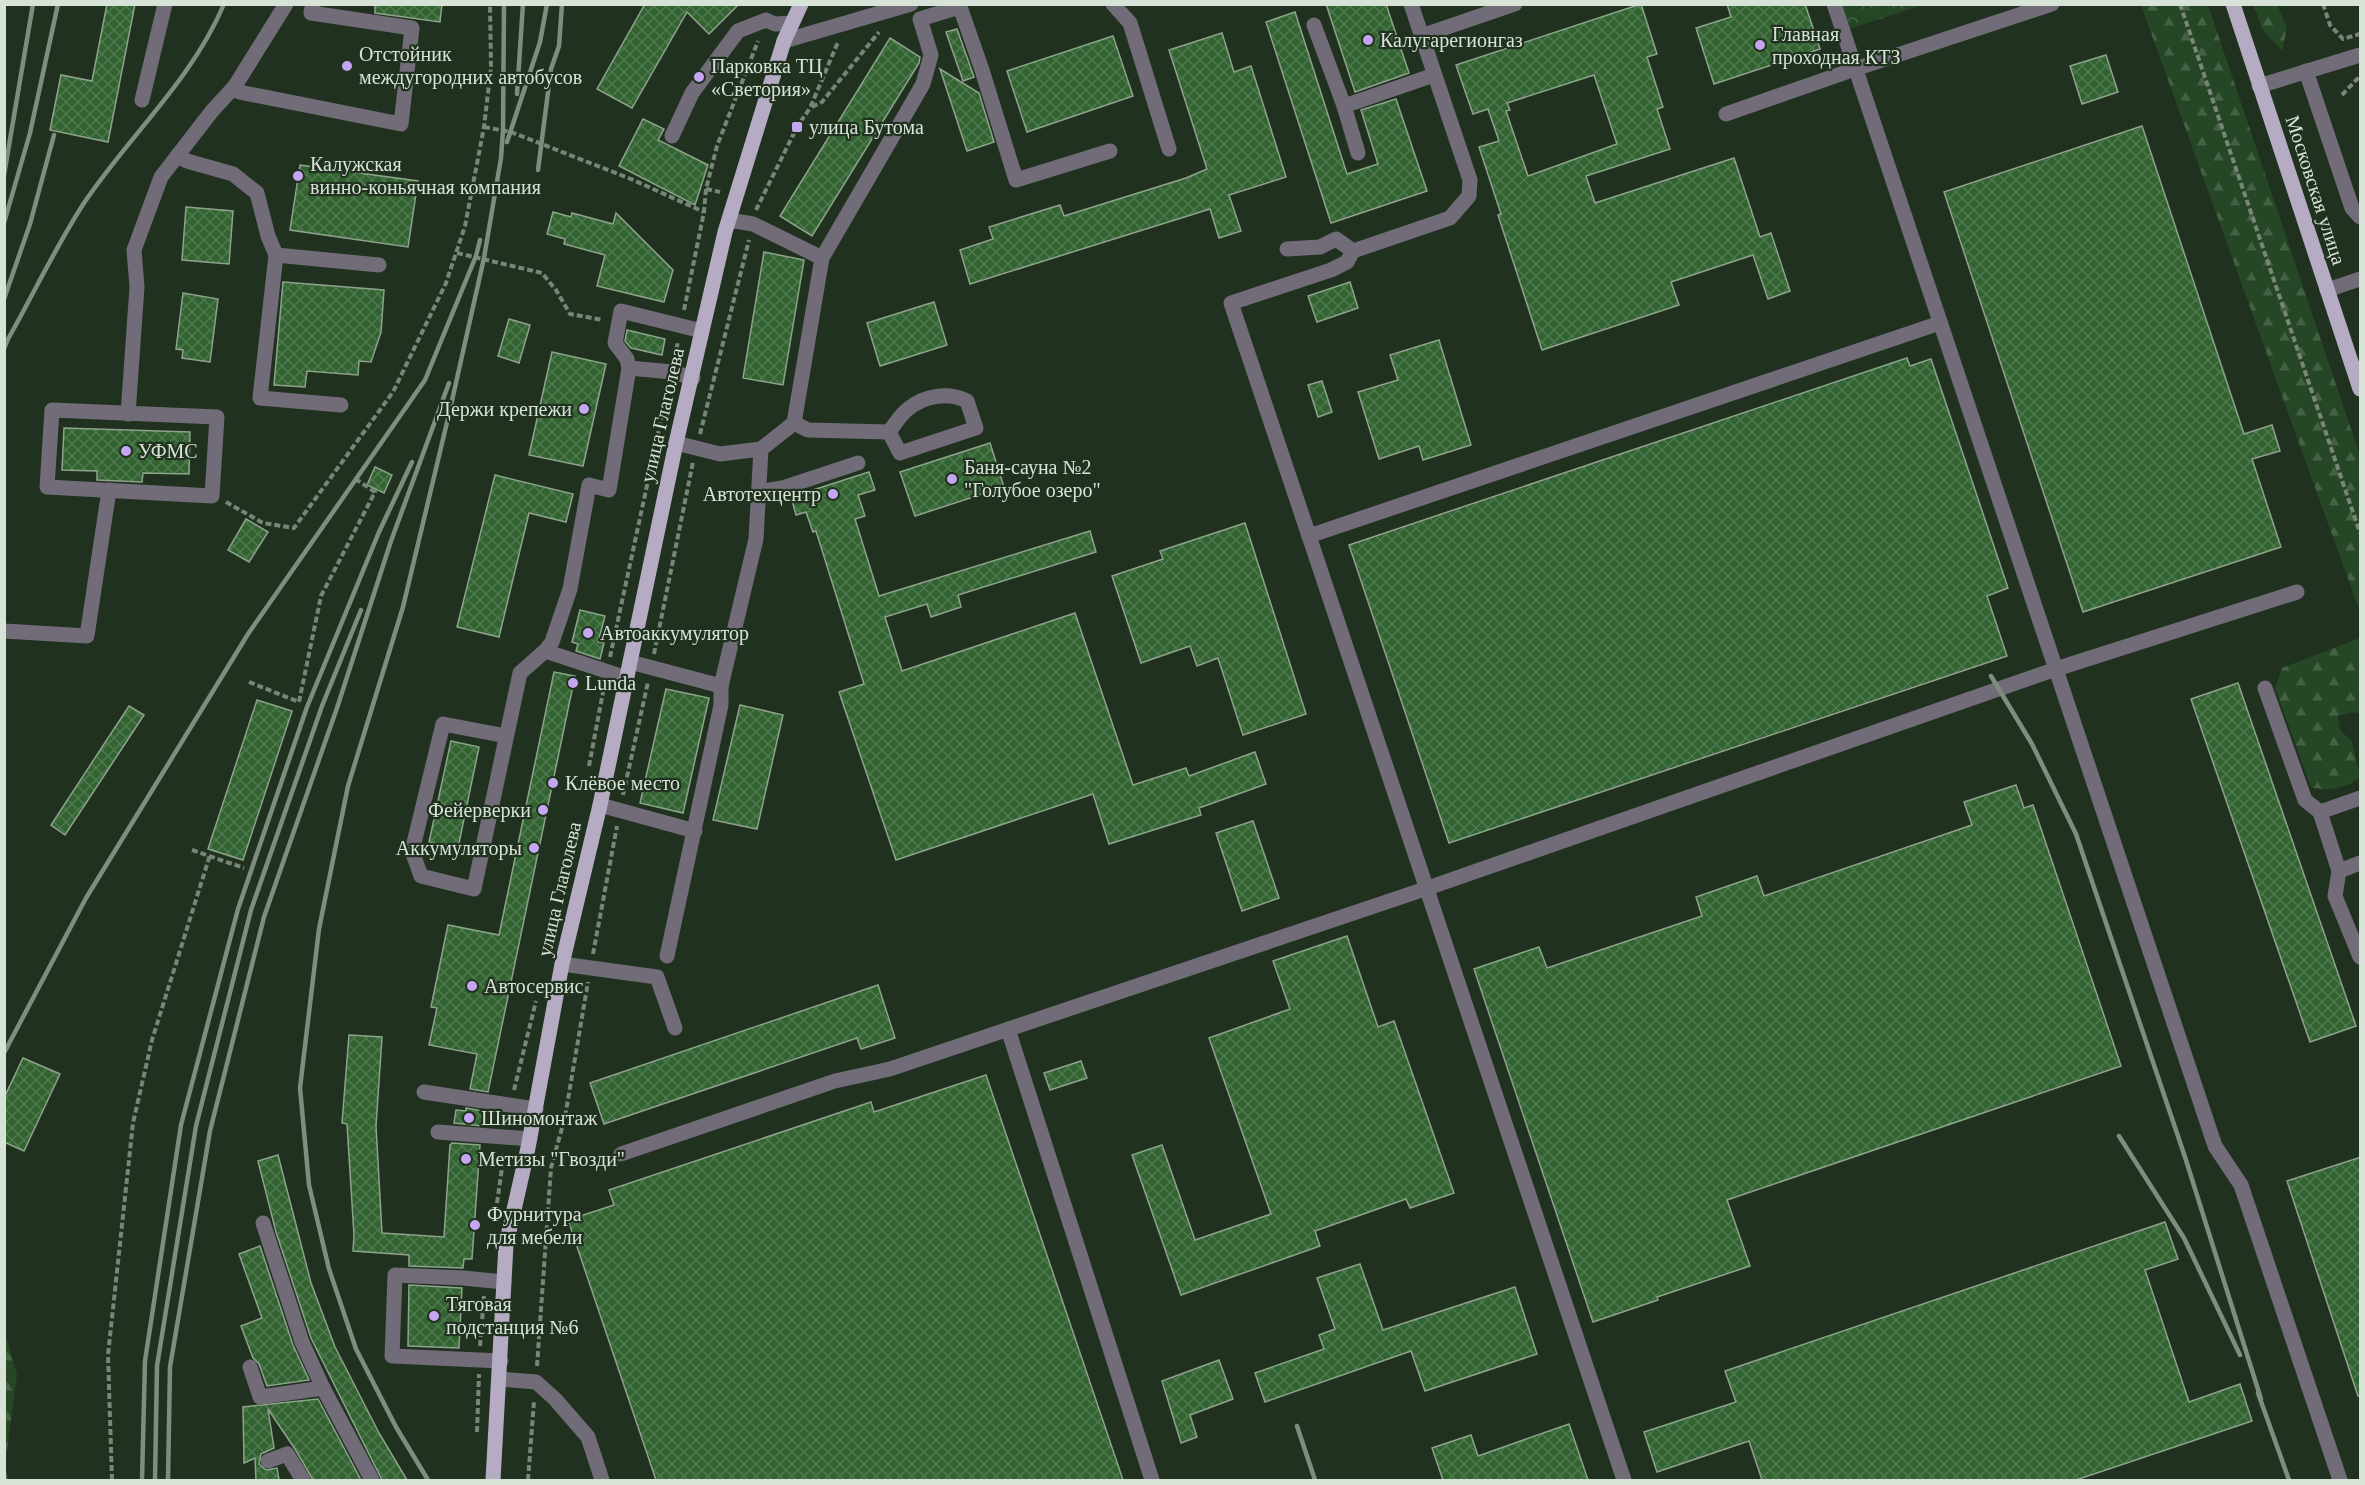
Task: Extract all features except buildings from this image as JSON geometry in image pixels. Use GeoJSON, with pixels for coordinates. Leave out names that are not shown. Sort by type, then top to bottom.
{"type":"FeatureCollection","features":[{"type":"Feature","properties":{"kind":"main road","name":"улица Глаголева"},"geometry":{"type":"LineString","coordinates":[[493,1480],[506,1245],[536,1109],[562,964],[600,805],[676,443],[729,220],[784,42],[801,4]]}},
{"type":"Feature","properties":{"kind":"main road","name":"Московская улица"},"geometry":{"type":"LineString","coordinates":[[2233,4],[2361,389]]}},
{"type":"Feature","properties":{"kind":"street"},"geometry":{"type":"LineString","coordinates":[[142,100],[165,4]]}},
{"type":"Feature","properties":{"kind":"street"},"geometry":{"type":"LineString","coordinates":[[128,414],[137,287],[134,249],[161,177],[212,111],[235,86],[286,4]]}},
{"type":"Feature","properties":{"kind":"street"},"geometry":{"type":"LineString","coordinates":[[235,86],[239,92],[401,124],[412,28],[311,13],[313,4]]}},
{"type":"Feature","properties":{"kind":"street"},"geometry":{"type":"LineString","coordinates":[[784,42],[911,4]]}},
{"type":"Feature","properties":{"kind":"street"},"geometry":{"type":"LineString","coordinates":[[1113,4],[1130,23],[1168,149]]}},
{"type":"Feature","properties":{"kind":"street"},"geometry":{"type":"LineString","coordinates":[[1410,4],[1470,180],[1469,196],[1450,218],[1353,251],[1347,262],[1331,270],[1231,303],[1624,1480]]}},
{"type":"Feature","properties":{"kind":"street"},"geometry":{"type":"LineString","coordinates":[[1421,36],[1515,4]]}},
{"type":"Feature","properties":{"kind":"street"},"geometry":{"type":"LineString","coordinates":[[1834,4],[2215,1146],[2241,1185],[2340,1480]]}},
{"type":"Feature","properties":{"kind":"street"},"geometry":{"type":"LineString","coordinates":[[1726,114],[2052,4]]}},
{"type":"Feature","properties":{"kind":"street"},"geometry":{"type":"LineString","coordinates":[[676,443],[720,454],[761,449],[794,423],[822,258],[923,84],[931,55],[918,12],[959,6],[976,50],[1017,180],[1110,151]]}},
{"type":"Feature","properties":{"kind":"street"},"geometry":{"type":"LineString","coordinates":[[672,136],[692,93],[738,31],[766,20],[775,24],[792,24]]}},
{"type":"Feature","properties":{"kind":"street"},"geometry":{"type":"LineString","coordinates":[[1314,25],[1344,106],[1358,153]]}},
{"type":"Feature","properties":{"kind":"street"},"geometry":{"type":"LineString","coordinates":[[2259,86],[2361,55]]}},
{"type":"Feature","properties":{"kind":"street"},"geometry":{"type":"LineString","coordinates":[[2306,71],[2352,208],[2361,217]]}},
{"type":"Feature","properties":{"kind":"street"},"geometry":{"type":"LineString","coordinates":[[1344,106],[1434,75]]}},
{"type":"Feature","properties":{"kind":"street"},"geometry":{"type":"LineString","coordinates":[[177,156],[233,174],[257,193],[268,236],[276,255],[260,398],[341,405]]}},
{"type":"Feature","properties":{"kind":"street"},"geometry":{"type":"LineString","coordinates":[[729,220],[753,224],[822,258]]}},
{"type":"Feature","properties":{"kind":"street"},"geometry":{"type":"LineString","coordinates":[[1287,249],[1320,247],[1336,239],[1353,251]]}},
{"type":"Feature","properties":{"kind":"street"},"geometry":{"type":"LineString","coordinates":[[276,255],[379,265]]}},
{"type":"Feature","properties":{"kind":"street"},"geometry":{"type":"LineString","coordinates":[[2327,290],[2361,279]]}},
{"type":"Feature","properties":{"kind":"street"},"geometry":{"type":"LineString","coordinates":[[506,736],[443,724],[412,851],[421,876],[474,889],[520,673],[552,642],[570,589],[590,485],[609,490],[629,368],[627,359],[615,343],[621,311],[702,331]]}},
{"type":"Feature","properties":{"kind":"street"},"geometry":{"type":"LineString","coordinates":[[1308,536],[1940,322]]}},
{"type":"Feature","properties":{"kind":"street"},"geometry":{"type":"LineString","coordinates":[[629,368],[672,372],[693,378]]}},
{"type":"Feature","properties":{"kind":"street"},"geometry":{"type":"LineString","coordinates":[[955,395],[967,401],[976,428],[900,453],[889,432],[908,408],[936,396],[955,395]]}},
{"type":"Feature","properties":{"kind":"street"},"geometry":{"type":"LineString","coordinates":[[52,410],[128,414],[217,417],[212,496],[47,486],[52,410]]}},
{"type":"Feature","properties":{"kind":"street"},"geometry":{"type":"LineString","coordinates":[[794,423],[808,430],[889,432]]}},
{"type":"Feature","properties":{"kind":"street"},"geometry":{"type":"LineString","coordinates":[[667,956],[722,705],[721,686],[756,539],[761,449]]}},
{"type":"Feature","properties":{"kind":"street"},"geometry":{"type":"LineString","coordinates":[[759,492],[782,488],[858,463]]}},
{"type":"Feature","properties":{"kind":"street"},"geometry":{"type":"LineString","coordinates":[[4,631],[87,636],[109,490]]}},
{"type":"Feature","properties":{"kind":"street"},"geometry":{"type":"LineString","coordinates":[[621,1154],[835,1081],[890,1069],[1425,889],[2056,669],[2297,592]]}},
{"type":"Feature","properties":{"kind":"street"},"geometry":{"type":"LineString","coordinates":[[545,651],[627,678]]}},
{"type":"Feature","properties":{"kind":"street"},"geometry":{"type":"LineString","coordinates":[[630,662],[721,686]]}},
{"type":"Feature","properties":{"kind":"street"},"geometry":{"type":"LineString","coordinates":[[2265,688],[2305,800],[2320,812],[2339,871],[2335,896],[2361,957]]}},
{"type":"Feature","properties":{"kind":"street"},"geometry":{"type":"LineString","coordinates":[[2320,812],[2361,798]]}},
{"type":"Feature","properties":{"kind":"street"},"geometry":{"type":"LineString","coordinates":[[600,805],[695,831]]}},
{"type":"Feature","properties":{"kind":"street"},"geometry":{"type":"LineString","coordinates":[[2339,871],[2361,863]]}},
{"type":"Feature","properties":{"kind":"street"},"geometry":{"type":"LineString","coordinates":[[562,964],[657,977],[675,1028]]}},
{"type":"Feature","properties":{"kind":"street"},"geometry":{"type":"LineString","coordinates":[[1008,1029],[1152,1480]]}},
{"type":"Feature","properties":{"kind":"street"},"geometry":{"type":"LineString","coordinates":[[423,1092],[536,1109]]}},
{"type":"Feature","properties":{"kind":"street"},"geometry":{"type":"LineString","coordinates":[[438,1132],[530,1139]]}},
{"type":"Feature","properties":{"kind":"street"},"geometry":{"type":"LineString","coordinates":[[263,1223],[302,1342],[323,1388],[372,1480]]}},
{"type":"Feature","properties":{"kind":"street"},"geometry":{"type":"LineString","coordinates":[[501,1361],[392,1356],[395,1275],[504,1282]]}},
{"type":"Feature","properties":{"kind":"street"},"geometry":{"type":"LineString","coordinates":[[250,1367],[260,1397],[323,1388]]}},
{"type":"Feature","properties":{"kind":"street"},"geometry":{"type":"LineString","coordinates":[[500,1379],[536,1382],[555,1399],[588,1437],[602,1480]]}},
{"type":"Feature","properties":{"kind":"street"},"geometry":{"type":"LineString","coordinates":[[268,1461],[287,1454],[303,1480]]}},
{"type":"Feature","properties":{"kind":"path"},"geometry":{"type":"LineString","coordinates":[[212,496],[263,523],[294,528],[393,392],[446,283],[465,226],[484,127],[490,67],[490,4]]}},
{"type":"Feature","properties":{"kind":"path"},"geometry":{"type":"LineString","coordinates":[[2180,4],[2361,533]]}},
{"type":"Feature","properties":{"kind":"path"},"geometry":{"type":"LineString","coordinates":[[2323,4],[2330,25],[2343,39],[2361,34]]}},
{"type":"Feature","properties":{"kind":"path"},"geometry":{"type":"LineString","coordinates":[[683,317],[704,212],[706,189],[717,146],[766,20]]}},
{"type":"Feature","properties":{"kind":"path"},"geometry":{"type":"LineString","coordinates":[[865,37],[889,29]]}},
{"type":"Feature","properties":{"kind":"path"},"geometry":{"type":"LineString","coordinates":[[810,108],[822,102],[879,33]]}},
{"type":"Feature","properties":{"kind":"path"},"geometry":{"type":"LineString","coordinates":[[528,1480],[551,1168],[565,1117],[620,810],[696,449],[759,202],[785,155],[797,127],[810,108],[839,41],[847,39]]}},
{"type":"Feature","properties":{"kind":"path"},"geometry":{"type":"LineString","coordinates":[[2342,95],[2361,76]]}},
{"type":"Feature","properties":{"kind":"path"},"geometry":{"type":"LineString","coordinates":[[484,127],[511,132],[631,179],[704,212]]}},
{"type":"Feature","properties":{"kind":"path"},"geometry":{"type":"LineString","coordinates":[[457,254],[542,273],[570,314],[619,322]]}},
{"type":"Feature","properties":{"kind":"path"},"geometry":{"type":"LineString","coordinates":[[249,682],[299,702],[321,596],[375,492],[357,480]]}},
{"type":"Feature","properties":{"kind":"path"},"geometry":{"type":"LineString","coordinates":[[192,850],[244,868]]}},
{"type":"Feature","properties":{"kind":"path"},"geometry":{"type":"LineString","coordinates":[[112,1480],[108,1355],[134,1123],[152,1040],[210,855]]}},
{"type":"Feature","properties":{"kind":"green space"},"geometry":{"type":"Polygon","coordinates":[[[1841,4],[1923,5],[1849,29],[1841,4]]]}},
{"type":"Feature","properties":{"kind":"green space"},"geometry":{"type":"Polygon","coordinates":[[[2141,5],[2208,5],[2360,456],[2360,612],[2141,5]]]}},
{"type":"Feature","properties":{"kind":"green space"},"geometry":{"type":"Polygon","coordinates":[[[2254,5],[2277,5],[2287,28],[2282,51],[2262,29],[2254,5]]]}},
{"type":"Feature","properties":{"kind":"green space"},"geometry":{"type":"Polygon","coordinates":[[[2360,638],[2360,714],[2353,712],[2338,716],[2340,730],[2352,742],[2360,777],[2337,788],[2311,787],[2275,688],[2282,668],[2360,638]]]}},
{"type":"Feature","properties":{"kind":"green space"},"geometry":{"type":"Polygon","coordinates":[[[7,1339],[17,1375],[5,1464],[8,1480],[5,1480],[4,1340],[7,1339]]]}},
{"type":"Feature","properties":{"kind":"railway"},"geometry":{"type":"LineString","coordinates":[[4,175],[33,4]]}},
{"type":"Feature","properties":{"kind":"railway"},"geometry":{"type":"LineString","coordinates":[[4,223],[30,133],[58,4]]}},
{"type":"Feature","properties":{"kind":"railway"},"geometry":{"type":"LineString","coordinates":[[4,349],[54,253],[84,203],[178,83],[211,32],[224,4]]}},
{"type":"Feature","properties":{"kind":"railway"},"geometry":{"type":"LineString","coordinates":[[428,1480],[396,1427],[356,1349],[329,1269],[309,1185],[300,1088],[319,929],[348,786],[403,607],[484,258],[501,158],[504,4]]}},
{"type":"Feature","properties":{"kind":"railway"},"geometry":{"type":"LineString","coordinates":[[517,94],[523,4]]}},
{"type":"Feature","properties":{"kind":"railway"},"geometry":{"type":"LineString","coordinates":[[507,142],[540,42],[547,4]]}},
{"type":"Feature","properties":{"kind":"railway"},"geometry":{"type":"LineString","coordinates":[[538,170],[551,69],[559,46],[562,4]]}},
{"type":"Feature","properties":{"kind":"railway"},"geometry":{"type":"LineString","coordinates":[[4,299],[30,224],[54,135]]}},
{"type":"Feature","properties":{"kind":"railway"},"geometry":{"type":"LineString","coordinates":[[4,1053],[86,898],[248,634],[425,380],[476,256],[480,240]]}},
{"type":"Feature","properties":{"kind":"railway"},"geometry":{"type":"LineString","coordinates":[[168,1480],[170,1367],[210,1131],[264,917],[337,708],[391,541],[449,383]]}},
{"type":"Feature","properties":{"kind":"railway"},"geometry":{"type":"LineString","coordinates":[[142,1480],[145,1361],[181,1125],[238,909],[307,707],[379,532],[412,462]]}},
{"type":"Feature","properties":{"kind":"railway"},"geometry":{"type":"LineString","coordinates":[[155,1480],[157,1366],[196,1126],[251,910],[322,706],[361,610]]}},
{"type":"Feature","properties":{"kind":"railway"},"geometry":{"type":"LineString","coordinates":[[1991,676],[2032,744],[2076,834],[2185,1157],[2261,1399]]}},
{"type":"Feature","properties":{"kind":"railway"},"geometry":{"type":"LineString","coordinates":[[2119,1136],[2184,1238],[2240,1355]]}},
{"type":"Feature","properties":{"kind":"railway"},"geometry":{"type":"LineString","coordinates":[[2258,1393],[2289,1480]]}},
{"type":"Feature","properties":{"kind":"railway"},"geometry":{"type":"LineString","coordinates":[[1297,1426],[1315,1480]]}},
{"type":"Feature","properties":{"kind":"place","name":"Калугарегионгаз"},"geometry":{"type":"Point","coordinates":[1368,40]}},
{"type":"Feature","properties":{"kind":"place","name":"Главная проходная КТЗ"},"geometry":{"type":"Point","coordinates":[1760,45]}},
{"type":"Feature","properties":{"kind":"place","name":"Отстойник междугородних автобусов"},"geometry":{"type":"Point","coordinates":[347,66]}},
{"type":"Feature","properties":{"kind":"place","name":"Парковка ТЦ «Светория»"},"geometry":{"type":"Point","coordinates":[699,77]}},
{"type":"Feature","properties":{"kind":"place","name":"улица Бутома"},"geometry":{"type":"Point","coordinates":[797,127]}},
{"type":"Feature","properties":{"kind":"place","name":"Калужская винно-коньячная компания"},"geometry":{"type":"Point","coordinates":[298,176]}},
{"type":"Feature","properties":{"kind":"place","name":"Держи крепежи"},"geometry":{"type":"Point","coordinates":[584,409]}},
{"type":"Feature","properties":{"kind":"place","name":"УФМС"},"geometry":{"type":"Point","coordinates":[126,451]}},
{"type":"Feature","properties":{"kind":"place","name":"Баня-сауна №2 \"Голубое озеро\""},"geometry":{"type":"Point","coordinates":[952,479]}},
{"type":"Feature","properties":{"kind":"place","name":"Автотехцентр"},"geometry":{"type":"Point","coordinates":[833,494]}},
{"type":"Feature","properties":{"kind":"place","name":"Автоаккумулятор"},"geometry":{"type":"Point","coordinates":[588,633]}},
{"type":"Feature","properties":{"kind":"place","name":"Lunda"},"geometry":{"type":"Point","coordinates":[573,683]}},
{"type":"Feature","properties":{"kind":"place","name":"Клёвое место"},"geometry":{"type":"Point","coordinates":[553,783]}},
{"type":"Feature","properties":{"kind":"place","name":"Фейерверки"},"geometry":{"type":"Point","coordinates":[543,810]}},
{"type":"Feature","properties":{"kind":"place","name":"Аккумуляторы"},"geometry":{"type":"Point","coordinates":[534,848]}},
{"type":"Feature","properties":{"kind":"place","name":"Автосервис"},"geometry":{"type":"Point","coordinates":[472,986]}},
{"type":"Feature","properties":{"kind":"place","name":"Шиномонтаж"},"geometry":{"type":"Point","coordinates":[469,1118]}},
{"type":"Feature","properties":{"kind":"place","name":"Метизы \"Гвозди\""},"geometry":{"type":"Point","coordinates":[466,1159]}},
{"type":"Feature","properties":{"kind":"place","name":"Фурнитура для мебели"},"geometry":{"type":"Point","coordinates":[475,1225]}},
{"type":"Feature","properties":{"kind":"place","name":"Тяговая подстанция №6"},"geometry":{"type":"Point","coordinates":[434,1316]}}]}
